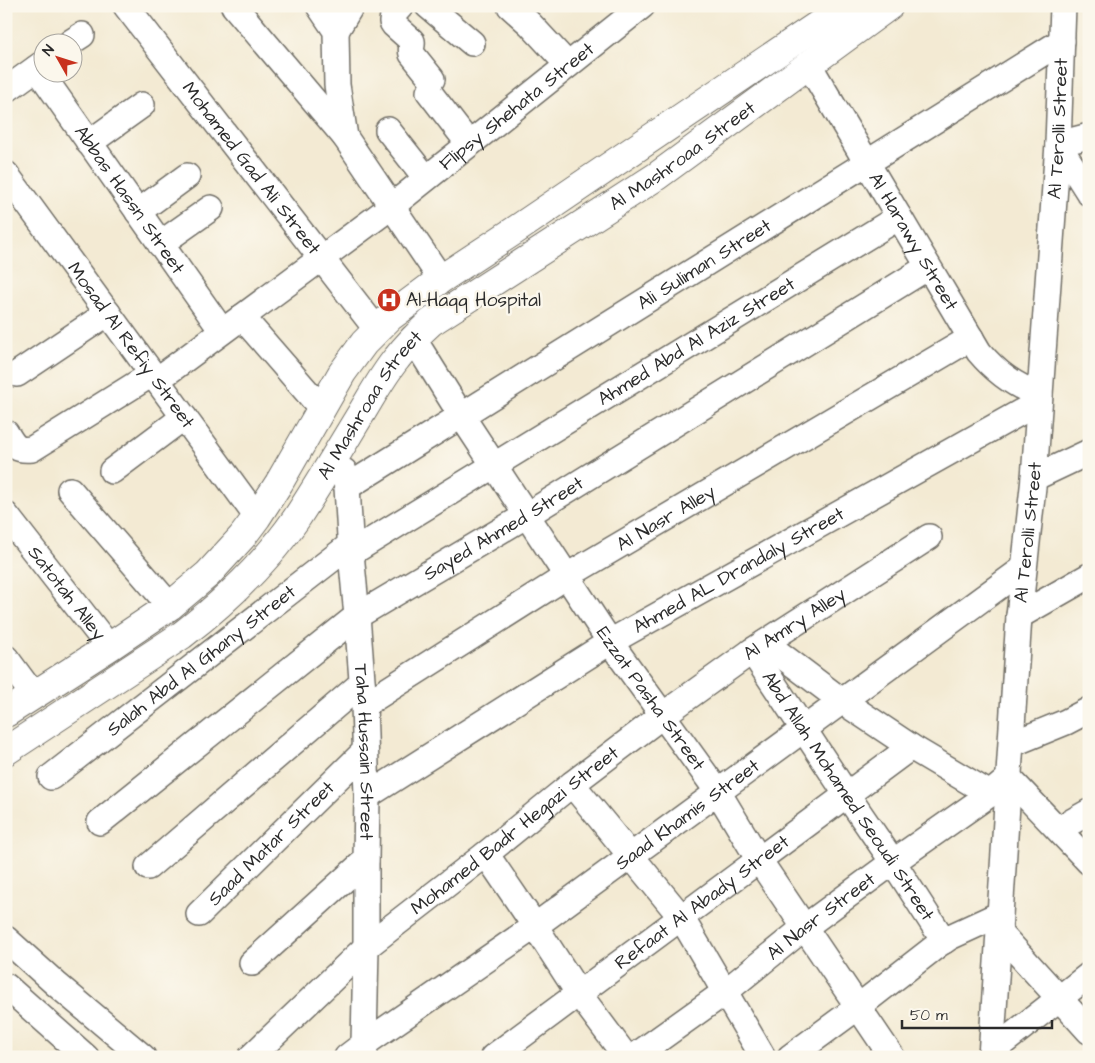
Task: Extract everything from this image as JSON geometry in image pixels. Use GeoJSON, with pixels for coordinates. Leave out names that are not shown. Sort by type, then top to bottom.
{"type":"FeatureCollection","features":[{"type":"Feature","properties":{"kind":"main road","name":"Al Mashroaa Street"},"geometry":{"type":"LineString","coordinates":[[6,713],[170,606],[189,591],[225,556],[257,517],[279,483],[342,373],[376,330],[390,317],[441,279],[846,6]]}},
{"type":"Feature","properties":{"kind":"main road","name":"Al Mashroaa Street"},"geometry":{"type":"LineString","coordinates":[[6,751],[182,635],[235,591],[259,566],[295,520],[387,370],[413,338],[431,322],[657,176],[888,6]]}},
{"type":"Feature","properties":{"kind":"street","name":"Mohamed Gad Ali Street"},"geometry":{"type":"LineString","coordinates":[[126,6],[376,330]]}},
{"type":"Feature","properties":{"kind":"street"},"geometry":{"type":"LineString","coordinates":[[234,6],[345,137],[441,279]]}},
{"type":"Feature","properties":{"kind":"street"},"geometry":{"type":"LineString","coordinates":[[319,6],[336,31]]}},
{"type":"Feature","properties":{"kind":"street"},"geometry":{"type":"LineString","coordinates":[[345,137],[337,85],[336,31],[351,6]]}},
{"type":"Feature","properties":{"kind":"street"},"geometry":{"type":"LineString","coordinates":[[401,6],[392,17],[392,22],[394,26],[412,41],[410,49],[412,54],[469,144]]}},
{"type":"Feature","properties":{"kind":"street"},"geometry":{"type":"LineString","coordinates":[[428,6],[472,43]]}},
{"type":"Feature","properties":{"kind":"street"},"geometry":{"type":"LineString","coordinates":[[510,6],[530,24],[568,65]]}},
{"type":"Feature","properties":{"kind":"street","name":"Al Terolli Street"},"geometry":{"type":"LineString","coordinates":[[991,1054],[1019,616],[1034,478],[1058,144],[1063,6]]}},
{"type":"Feature","properties":{"kind":"street","name":"Flipsy Shehata Street"},"geometry":{"type":"LineString","coordinates":[[15,442],[32,449],[154,377],[242,317],[392,206],[568,65],[630,10]]}},
{"type":"Feature","properties":{"kind":"street","name":"Ali Suliman Street"},"geometry":{"type":"LineString","coordinates":[[347,487],[1062,41]]}},
{"type":"Feature","properties":{"kind":"street","name":"Al Harawy Street"},"geometry":{"type":"LineString","coordinates":[[809,65],[984,358],[1012,383],[1040,398]]}},
{"type":"Feature","properties":{"kind":"street"},"geometry":{"type":"LineString","coordinates":[[6,90],[32,72]]}},
{"type":"Feature","properties":{"kind":"street","name":"Abbas Hassn Street"},"geometry":{"type":"LineString","coordinates":[[50,82],[89,143],[222,331]]}},
{"type":"Feature","properties":{"kind":"street"},"geometry":{"type":"LineString","coordinates":[[89,143],[142,105]]}},
{"type":"Feature","properties":{"kind":"street"},"geometry":{"type":"LineString","coordinates":[[388,130],[426,178]]}},
{"type":"Feature","properties":{"kind":"street"},"geometry":{"type":"LineString","coordinates":[[1089,136],[1058,144],[1089,192]]}},
{"type":"Feature","properties":{"kind":"street","name":"Mosad Al Refiy Street"},"geometry":{"type":"LineString","coordinates":[[6,174],[257,517]]}},
{"type":"Feature","properties":{"kind":"street"},"geometry":{"type":"LineString","coordinates":[[138,212],[187,176]]}},
{"type":"Feature","properties":{"kind":"street"},"geometry":{"type":"LineString","coordinates":[[160,244],[211,208]]}},
{"type":"Feature","properties":{"kind":"street","name":"Ahmed Abd Al Aziz Street"},"geometry":{"type":"LineString","coordinates":[[350,549],[494,465],[899,217]]}},
{"type":"Feature","properties":{"kind":"street","name":"Sayed Ahmed Street"},"geometry":{"type":"LineString","coordinates":[[100,822],[357,616],[527,515],[928,267]]}},
{"type":"Feature","properties":{"kind":"street"},"geometry":{"type":"LineString","coordinates":[[17,374],[108,313]]}},
{"type":"Feature","properties":{"kind":"street"},"geometry":{"type":"LineString","coordinates":[[242,317],[322,409]]}},
{"type":"Feature","properties":{"kind":"street","name":"Ezzat Pasha Street"},"geometry":{"type":"LineString","coordinates":[[413,338],[461,415],[610,642],[718,792],[759,860],[892,1057]]}},
{"type":"Feature","properties":{"kind":"street","name":"Al Nasr Alley"},"geometry":{"type":"LineString","coordinates":[[148,867],[363,694],[971,338]]}},
{"type":"Feature","properties":{"kind":"street","name":"Ahmed AL Drandaly Street"},"geometry":{"type":"LineString","coordinates":[[367,796],[610,642],[1040,398]]}},
{"type":"Feature","properties":{"kind":"street"},"geometry":{"type":"LineString","coordinates":[[112,471],[184,417]]}},
{"type":"Feature","properties":{"kind":"street","name":"Taha Hussain Street"},"geometry":{"type":"LineString","coordinates":[[339,449],[347,487],[350,549],[363,694],[367,796],[366,947],[359,1052]]}},
{"type":"Feature","properties":{"kind":"street"},"geometry":{"type":"LineString","coordinates":[[1034,478],[1089,452]]}},
{"type":"Feature","properties":{"kind":"street"},"geometry":{"type":"LineString","coordinates":[[70,490],[170,606]]}},
{"type":"Feature","properties":{"kind":"street","name":"Satotah Alley"},"geometry":{"type":"LineString","coordinates":[[6,516],[109,647]]}},
{"type":"Feature","properties":{"kind":"street","name":"Al Amry Alley"},"geometry":{"type":"LineString","coordinates":[[663,715],[758,647],[929,537]]}},
{"type":"Feature","properties":{"kind":"street","name":"Salah Abd Al Ghany Street"},"geometry":{"type":"LineString","coordinates":[[51,777],[350,549]]}},
{"type":"Feature","properties":{"kind":"street","name":"Saad Khamis Street"},"geometry":{"type":"LineString","coordinates":[[359,1052],[536,926],[1024,568]]}},
{"type":"Feature","properties":{"kind":"street"},"geometry":{"type":"LineString","coordinates":[[1019,616],[1089,576]]}},
{"type":"Feature","properties":{"kind":"street"},"geometry":{"type":"LineString","coordinates":[[758,647],[911,748],[990,794]]}},
{"type":"Feature","properties":{"kind":"street","name":"Abd Allah Mohamed Seoudi Street"},"geometry":{"type":"LineString","coordinates":[[758,647],[804,729],[894,862],[944,941]]}},
{"type":"Feature","properties":{"kind":"street"},"geometry":{"type":"LineString","coordinates":[[6,658],[34,696]]}},
{"type":"Feature","properties":{"kind":"street"},"geometry":{"type":"LineString","coordinates":[[1012,744],[1066,722],[1089,710]]}},
{"type":"Feature","properties":{"kind":"street","name":"Mohamed Badr Hegazi Street"},"geometry":{"type":"LineString","coordinates":[[252,1057],[366,947],[486,854],[572,784],[663,715]]}},
{"type":"Feature","properties":{"kind":"street","name":"Refaat Al Abady Street"},"geometry":{"type":"LineString","coordinates":[[493,1057],[911,748]]}},
{"type":"Feature","properties":{"kind":"street","name":"Saad Matar Street"},"geometry":{"type":"LineString","coordinates":[[199,914],[365,751]]}},
{"type":"Feature","properties":{"kind":"street"},"geometry":{"type":"LineString","coordinates":[[1009,778],[1089,862]]}},
{"type":"Feature","properties":{"kind":"street","name":"Al Nasr Street"},"geometry":{"type":"LineString","coordinates":[[634,1057],[725,992],[805,927],[990,794],[1009,778]]}},
{"type":"Feature","properties":{"kind":"street"},"geometry":{"type":"LineString","coordinates":[[572,784],[681,917],[762,1057]]}},
{"type":"Feature","properties":{"kind":"street"},"geometry":{"type":"LineString","coordinates":[[1059,829],[1089,812]]}},
{"type":"Feature","properties":{"kind":"street"},"geometry":{"type":"LineString","coordinates":[[486,854],[536,926],[579,994],[626,1057]]}},
{"type":"Feature","properties":{"kind":"street"},"geometry":{"type":"LineString","coordinates":[[252,963],[366,860]]}},
{"type":"Feature","properties":{"kind":"street"},"geometry":{"type":"LineString","coordinates":[[790,1057],[944,941],[999,923],[1059,998],[1089,1031]]}},
{"type":"Feature","properties":{"kind":"street"},"geometry":{"type":"LineString","coordinates":[[6,939],[138,1055]]}},
{"type":"Feature","properties":{"kind":"street"},"geometry":{"type":"LineString","coordinates":[[991,1054],[1089,975]]}},
{"type":"Feature","properties":{"kind":"street"},"geometry":{"type":"LineString","coordinates":[[6,986],[86,1057]]}},
{"type":"Feature","properties":{"kind":"place","name":"Al-Haqq Hospital"},"geometry":{"type":"Point","coordinates":[389,300]}}]}
